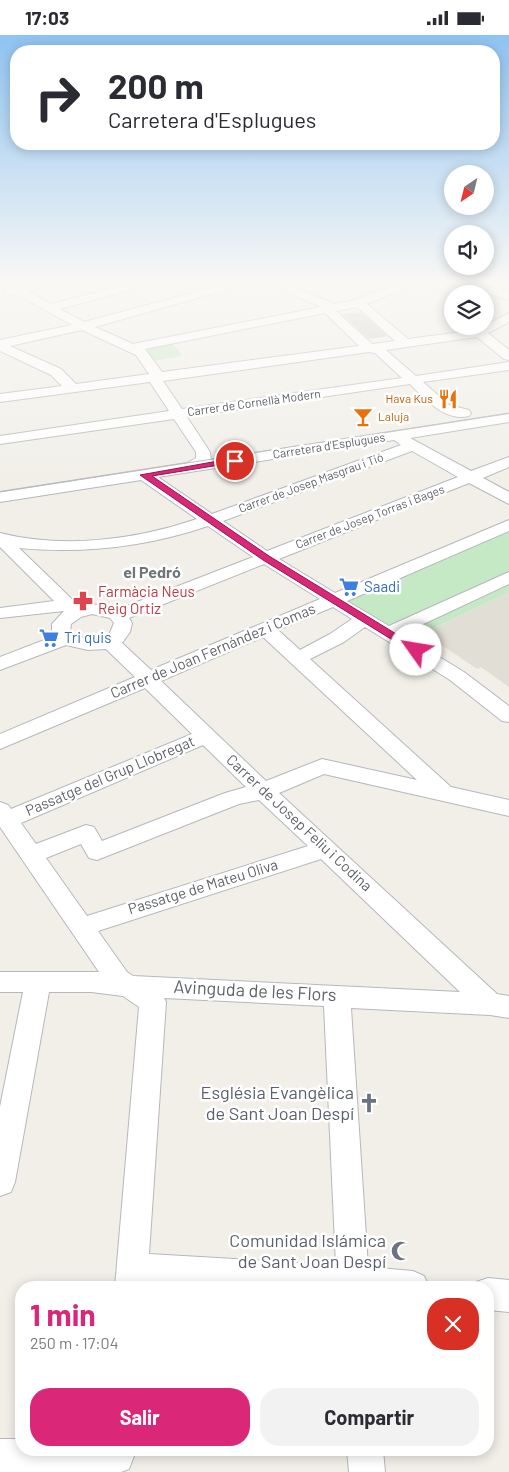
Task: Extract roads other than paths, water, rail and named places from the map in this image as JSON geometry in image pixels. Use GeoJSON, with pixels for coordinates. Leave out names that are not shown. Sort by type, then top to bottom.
{"type":"FeatureCollection","features":[{"type":"Feature","properties":{"kind":"street"},"geometry":{"type":"LineString","coordinates":[[13,351],[56,372],[68,386],[78,388]]}},
{"type":"Feature","properties":{"kind":"street"},"geometry":{"type":"LineString","coordinates":[[136,351],[143,355],[157,375],[156,378],[203,452],[204,459],[188,468]]}},
{"type":"Feature","properties":{"kind":"street"},"geometry":{"type":"LineString","coordinates":[[0,398],[347,351]]}},
{"type":"Feature","properties":{"kind":"street"},"geometry":{"type":"LineString","coordinates":[[380,351],[446,410],[464,413]]}},
{"type":"Feature","properties":{"kind":"street","name":"Carrer de Cornellà Modern"},"geometry":{"type":"LineString","coordinates":[[0,440],[509,366]]}},
{"type":"Feature","properties":{"kind":"street","name":"Carretera d'Esplugues"},"geometry":{"type":"LineString","coordinates":[[0,484],[509,406]]}},
{"type":"Feature","properties":{"kind":"street","name":"Carretera d'Esplugues"},"geometry":{"type":"LineString","coordinates":[[0,497],[509,418]]}},
{"type":"Feature","properties":{"kind":"street"},"geometry":{"type":"LineString","coordinates":[[396,435],[411,446],[509,499]]}},
{"type":"Feature","properties":{"kind":"street","name":"Carrer de Josep Masgrau i Tió"},"geometry":{"type":"LineString","coordinates":[[2,539],[42,545],[117,543],[163,535],[210,520],[411,446]]}},
{"type":"Feature","properties":{"kind":"street","name":"Carrer de Josep Torras i Bages"},"geometry":{"type":"LineString","coordinates":[[118,616],[509,462]]}},
{"type":"Feature","properties":{"kind":"street"},"geometry":{"type":"LineString","coordinates":[[144,475],[266,558],[336,599],[457,676],[509,716]]}},
{"type":"Feature","properties":{"kind":"street","name":"Carrer de Joan Fernández i Comas"},"geometry":{"type":"LineString","coordinates":[[0,742],[509,525]]}},
{"type":"Feature","properties":{"kind":"street"},"geometry":{"type":"LineString","coordinates":[[2,539],[70,609]]}},
{"type":"Feature","properties":{"kind":"street"},"geometry":{"type":"LineString","coordinates":[[388,633],[509,577]]}},
{"type":"Feature","properties":{"kind":"street"},"geometry":{"type":"LineString","coordinates":[[0,613],[70,609],[102,609],[118,616],[123,628],[110,641],[82,645],[65,639],[61,636],[60,626],[70,609]]}},
{"type":"Feature","properties":{"kind":"street"},"geometry":{"type":"LineString","coordinates":[[298,658],[337,638],[366,618]]}},
{"type":"Feature","properties":{"kind":"street"},"geometry":{"type":"LineString","coordinates":[[266,629],[444,793]]}},
{"type":"Feature","properties":{"kind":"street"},"geometry":{"type":"LineString","coordinates":[[0,664],[65,639]]}},
{"type":"Feature","properties":{"kind":"street","name":"Carrer de Josep Feliu i Codina"},"geometry":{"type":"LineString","coordinates":[[110,641],[264,791],[499,1006]]}},
{"type":"Feature","properties":{"kind":"street","name":"Passatge del Grup Llobregat"},"geometry":{"type":"LineString","coordinates":[[7,813],[206,736]]}},
{"type":"Feature","properties":{"kind":"street"},"geometry":{"type":"LineString","coordinates":[[32,855],[86,833],[97,852],[233,798],[264,791],[322,766],[509,809]]}},
{"type":"Feature","properties":{"kind":"street"},"geometry":{"type":"LineString","coordinates":[[7,813],[32,855],[118,979],[132,986],[153,1002],[132,1279],[206,1281]]}},
{"type":"Feature","properties":{"kind":"street","name":"Passatge de Mateu Oliva"},"geometry":{"type":"LineString","coordinates":[[82,927],[326,849]]}},
{"type":"Feature","properties":{"kind":"street","name":"Avinguda de les Flors"},"geometry":{"type":"LineString","coordinates":[[0,982],[91,982],[132,986],[499,1006]]}},
{"type":"Feature","properties":{"kind":"street"},"geometry":{"type":"LineString","coordinates":[[0,1182],[8,1097],[38,983]]}},
{"type":"Feature","properties":{"kind":"street"},"geometry":{"type":"LineString","coordinates":[[336,996],[353,1281]]}},
{"type":"Feature","properties":{"kind":"street"},"geometry":{"type":"LineString","coordinates":[[494,1295],[509,1296]]}},
{"type":"Feature","properties":{"kind":"street"},"geometry":{"type":"LineString","coordinates":[[366,1456],[367,1472]]}},
{"type":"Feature","properties":{"kind":"street"},"geometry":{"type":"LineString","coordinates":[[0,1457],[116,1459]]}},
{"type":"Feature","properties":{"kind":"tram line"},"geometry":{"type":"LineString","coordinates":[[0,492],[509,413]]}},
{"type":"Feature","properties":{"kind":"place","name":"Hava Kus"},"geometry":{"type":"Point","coordinates":[448,399]}},
{"type":"Feature","properties":{"kind":"place","name":"Laluja"},"geometry":{"type":"Point","coordinates":[363,417]}},
{"type":"Feature","properties":{"kind":"place","name":"Saadi"},"geometry":{"type":"Point","coordinates":[349,587]}},
{"type":"Feature","properties":{"kind":"place","name":"Farmàcia Neus Reig Ortiz"},"geometry":{"type":"Point","coordinates":[83,601]}},
{"type":"Feature","properties":{"kind":"place","name":"Tri quis"},"geometry":{"type":"Point","coordinates":[49,638]}},
{"type":"Feature","properties":{"kind":"place","name":"Església Evangèlica de Sant Joan Despí"},"geometry":{"type":"Point","coordinates":[369,1103]}},
{"type":"Feature","properties":{"kind":"place","name":"Comunidad Islámica de Sant Joan Despí"},"geometry":{"type":"Point","coordinates":[401,1251]}},
{"type":"Feature","properties":{"kind":"district","name":"el Pedró"},"geometry":{"type":"Point","coordinates":[152,572]}}]}
